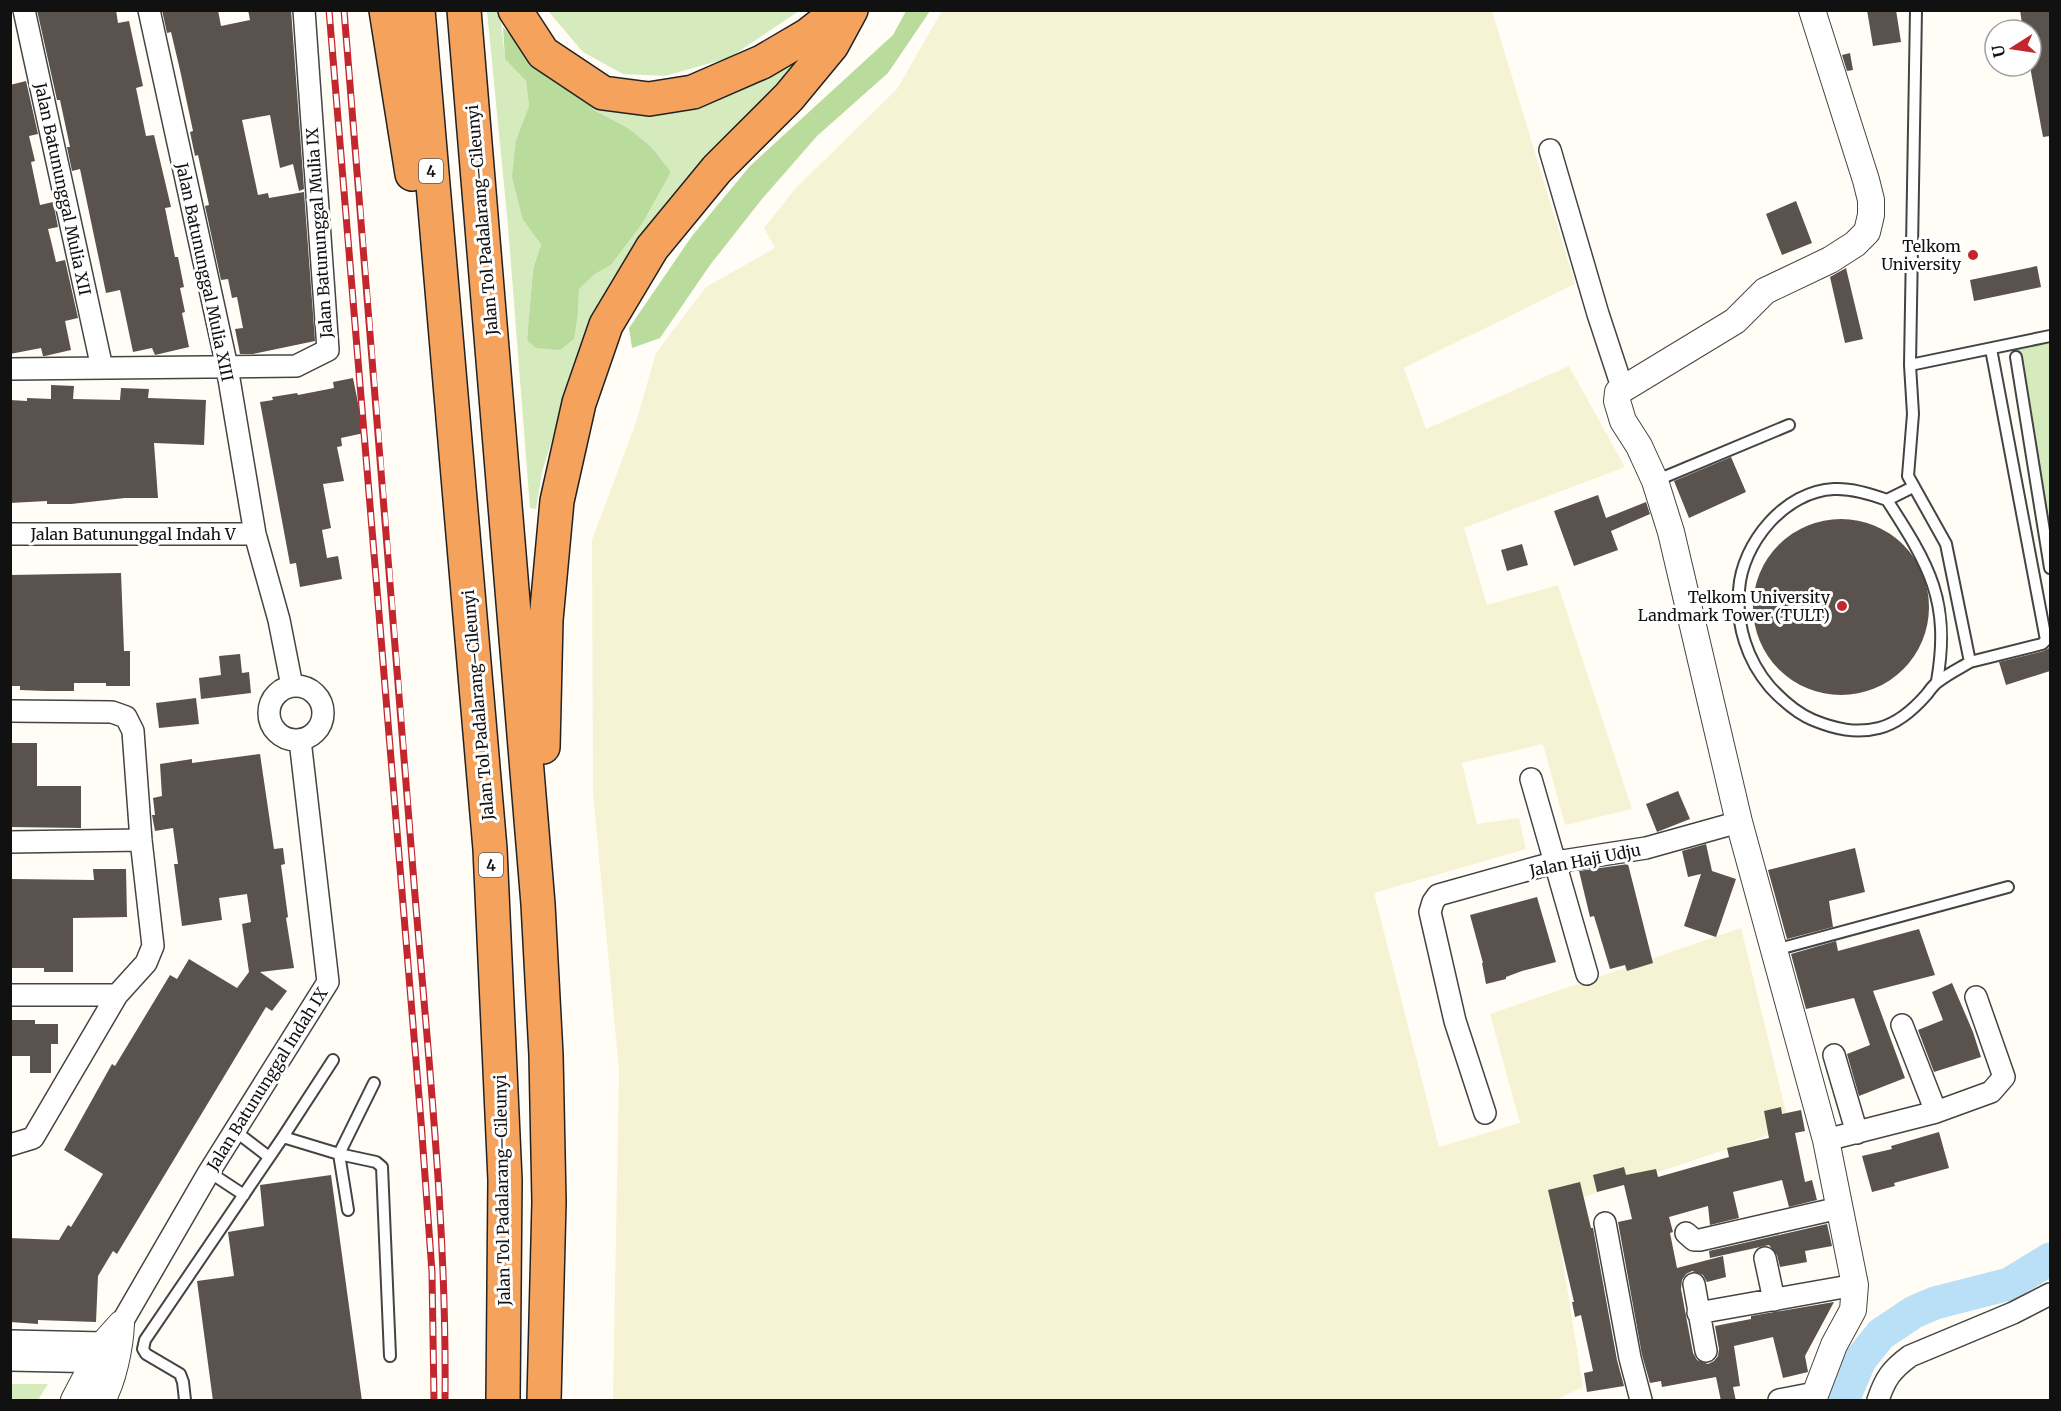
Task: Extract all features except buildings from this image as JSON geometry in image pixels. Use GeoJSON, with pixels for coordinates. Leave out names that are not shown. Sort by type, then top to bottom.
{"type":"FeatureCollection","features":[{"type":"Feature","properties":{"kind":"highway"},"geometry":{"type":"LineString","coordinates":[[386,10],[425,262],[445,331]]}},
{"type":"Feature","properties":{"kind":"highway","name":"Jalan Tol Padalarang–Cileunyi"},"geometry":{"type":"LineString","coordinates":[[418,10],[490,849],[505,1180],[503,1401]]}},
{"type":"Feature","properties":{"kind":"highway","name":"Jalan Tol Padalarang–Cileunyi"},"geometry":{"type":"LineString","coordinates":[[464,10],[538,904],[546,1054],[549,1202],[544,1401]]}},
{"type":"Feature","properties":{"kind":"highway"},"geometry":{"type":"LineString","coordinates":[[515,10],[543,53],[603,93],[649,99],[693,92],[762,62],[808,35],[840,10]]}},
{"type":"Feature","properties":{"kind":"highway"},"geometry":{"type":"LineString","coordinates":[[538,904],[546,620],[557,501],[579,403],[606,325],[652,249],[717,169],[789,97],[832,45],[851,10]]}},
{"type":"Feature","properties":{"kind":"street","name":"Jalan Batununggal Mulia XII"},"geometry":{"type":"LineString","coordinates":[[24,10],[102,368]]}},
{"type":"Feature","properties":{"kind":"street","name":"Jalan Batununggal Mulia XIII"},"geometry":{"type":"LineString","coordinates":[[148,10],[227,367],[255,534]]}},
{"type":"Feature","properties":{"kind":"street","name":"Jalan Batununggal Mulia IX"},"geometry":{"type":"LineString","coordinates":[[10,369],[296,366],[328,350],[304,10]]}},
{"type":"Feature","properties":{"kind":"street"},"geometry":{"type":"LineString","coordinates":[[1779,1401],[1814,1397],[1834,1345],[1853,1310],[1855,1285],[1826,1140],[1739,822],[1671,532],[1655,481],[1618,409],[1617,396],[1623,390],[1735,321],[1765,291],[1830,260],[1855,244],[1867,232],[1871,214],[1869,190],[1812,10]]}},
{"type":"Feature","properties":{"kind":"street"},"geometry":{"type":"LineString","coordinates":[[1550,150],[1598,314],[1623,390]]}},
{"type":"Feature","properties":{"kind":"street","name":"Jalan Batununggal Indah V"},"geometry":{"type":"LineString","coordinates":[[10,534],[255,534]]}},
{"type":"Feature","properties":{"kind":"street"},"geometry":{"type":"LineString","coordinates":[[255,534],[279,618],[292,686]]}},
{"type":"Feature","properties":{"kind":"street"},"geometry":{"type":"LineString","coordinates":[[292,686],[309,689],[315,694],[323,709],[320,726],[308,737],[300,740],[284,737],[272,725],[269,717],[272,700],[277,693],[292,686]]}},
{"type":"Feature","properties":{"kind":"street"},"geometry":{"type":"LineString","coordinates":[[10,711],[112,712],[126,717],[133,731],[141,840],[153,946],[146,963],[117,995],[33,1138],[10,1145]]}},
{"type":"Feature","properties":{"kind":"street","name":"Jalan Batununggal Indah IX"},"geometry":{"type":"LineString","coordinates":[[74,1401],[107,1352],[209,1172],[328,982],[300,740]]}},
{"type":"Feature","properties":{"kind":"street"},"geometry":{"type":"LineString","coordinates":[[1531,779],[1587,974]]}},
{"type":"Feature","properties":{"kind":"street","name":"Jalan Haji Udju"},"geometry":{"type":"LineString","coordinates":[[1485,1113],[1455,1021],[1431,912],[1433,902],[1438,895],[1556,862],[1646,849],[1739,822]]}},
{"type":"Feature","properties":{"kind":"street"},"geometry":{"type":"LineString","coordinates":[[10,842],[141,840]]}},
{"type":"Feature","properties":{"kind":"street"},"geometry":{"type":"LineString","coordinates":[[10,995],[117,995]]}},
{"type":"Feature","properties":{"kind":"street"},"geometry":{"type":"LineString","coordinates":[[1826,1140],[1936,1112],[1991,1092],[2004,1077],[1976,997]]}},
{"type":"Feature","properties":{"kind":"street"},"geometry":{"type":"LineString","coordinates":[[1902,1025],[1936,1112]]}},
{"type":"Feature","properties":{"kind":"street"},"geometry":{"type":"LineString","coordinates":[[1834,1054],[1857,1133]]}},
{"type":"Feature","properties":{"kind":"street"},"geometry":{"type":"LineString","coordinates":[[1686,1233],[1700,1240],[1839,1208]]}},
{"type":"Feature","properties":{"kind":"street"},"geometry":{"type":"LineString","coordinates":[[1605,1223],[1630,1358],[1641,1401]]}},
{"type":"Feature","properties":{"kind":"street"},"geometry":{"type":"LineString","coordinates":[[1765,1258],[1774,1300]]}},
{"type":"Feature","properties":{"kind":"street"},"geometry":{"type":"LineString","coordinates":[[1694,1284],[1706,1351]]}},
{"type":"Feature","properties":{"kind":"street"},"geometry":{"type":"LineString","coordinates":[[1698,1313],[1855,1285]]}},
{"type":"Feature","properties":{"kind":"street"},"geometry":{"type":"LineString","coordinates":[[1878,1401],[1884,1381],[1910,1356],[2013,1313],[2050,1294]]}},
{"type":"Feature","properties":{"kind":"street"},"geometry":{"type":"LineString","coordinates":[[10,1341],[107,1352]]}},
{"type":"Feature","properties":{"kind":"street"},"geometry":{"type":"LineString","coordinates":[[10,1360],[107,1352]]}},
{"type":"Feature","properties":{"kind":"street","name":"Jalan Batununggal Indah IX"},"geometry":{"type":"LineString","coordinates":[[107,1352],[108,1398]]}},
{"type":"Feature","properties":{"kind":"lane"},"geometry":{"type":"LineString","coordinates":[[1916,10],[1910,364],[1913,414],[1908,476],[1946,544],[1970,663]]}},
{"type":"Feature","properties":{"kind":"lane"},"geometry":{"type":"LineString","coordinates":[[1910,364],[2050,336]]}},
{"type":"Feature","properties":{"kind":"lane"},"geometry":{"type":"LineString","coordinates":[[1937,681],[1942,632],[1939,606],[1933,584],[1919,550],[1887,500],[1871,494],[1834,489],[1797,498],[1777,513],[1759,535],[1744,565],[1739,589],[1740,624],[1748,654],[1765,680],[1783,701],[1805,716],[1833,728],[1858,731],[1881,728],[1905,716],[1937,681],[1970,663],[2042,644],[2046,640],[1992,349]]}},
{"type":"Feature","properties":{"kind":"lane"},"geometry":{"type":"LineString","coordinates":[[2016,357],[2048,536],[2050,568]]}},
{"type":"Feature","properties":{"kind":"lane"},"geometry":{"type":"LineString","coordinates":[[1655,481],[1789,425]]}},
{"type":"Feature","properties":{"kind":"lane"},"geometry":{"type":"LineString","coordinates":[[1887,500],[1913,487]]}},
{"type":"Feature","properties":{"kind":"lane"},"geometry":{"type":"LineString","coordinates":[[1775,950],[2008,887]]}},
{"type":"Feature","properties":{"kind":"lane"},"geometry":{"type":"LineString","coordinates":[[185,1401],[180,1374],[146,1354],[143,1349],[145,1340],[333,1060]]}},
{"type":"Feature","properties":{"kind":"lane"},"geometry":{"type":"LineString","coordinates":[[348,1210],[339,1154],[374,1083]]}},
{"type":"Feature","properties":{"kind":"lane"},"geometry":{"type":"LineString","coordinates":[[235,1131],[269,1157]]}},
{"type":"Feature","properties":{"kind":"lane"},"geometry":{"type":"LineString","coordinates":[[283,1137],[339,1154],[376,1161],[382,1167],[390,1356]]}},
{"type":"Feature","properties":{"kind":"lane"},"geometry":{"type":"LineString","coordinates":[[209,1172],[244,1195]]}},
{"type":"Feature","properties":{"kind":"shaded area"},"geometry":{"type":"Polygon","coordinates":[[[942,11],[1492,11],[1575,284],[1404,368],[1426,429],[1569,366],[1625,467],[1464,528],[1487,605],[1558,585],[1632,809],[1565,825],[1543,744],[1462,763],[1477,824],[1519,818],[1526,849],[1374,893],[1439,1147],[1520,1123],[1490,1014],[1741,928],[1790,1128],[1554,1207],[1583,1387],[1556,1400],[613,1400],[619,1071],[593,793],[592,540],[636,422],[656,353],[706,287],[775,248],[764,228],[795,189],[897,89],[942,11]]]}},
{"type":"Feature","properties":{"kind":"green space"},"geometry":{"type":"Polygon","coordinates":[[[487,11],[500,11],[505,59],[526,81],[529,106],[516,140],[523,220],[541,243],[533,269],[527,340],[578,313],[579,289],[595,274],[611,265],[642,224],[671,172],[628,128],[594,110],[577,91],[613,103],[835,26],[567,391],[542,472],[536,509],[530,508],[508,226],[487,11]]]}},
{"type":"Feature","properties":{"kind":"green space"},"geometry":{"type":"Polygon","coordinates":[[[548,11],[799,11],[729,58],[665,76],[623,74],[583,52],[548,11]]]}},
{"type":"Feature","properties":{"kind":"green space"},"geometry":{"type":"Polygon","coordinates":[[[906,11],[930,11],[888,73],[817,136],[762,199],[710,265],[660,338],[632,348],[629,328],[692,236],[750,166],[893,35],[906,11]]]}},
{"type":"Feature","properties":{"kind":"green space"},"geometry":{"type":"Polygon","coordinates":[[[503,27],[534,61],[577,91],[594,110],[628,128],[651,147],[671,172],[642,224],[611,265],[595,274],[579,289],[574,339],[560,350],[536,348],[527,340],[533,269],[541,244],[523,220],[512,177],[516,140],[529,106],[526,81],[505,59],[503,27]]]}},
{"type":"Feature","properties":{"kind":"green space"},"geometry":{"type":"Polygon","coordinates":[[[2050,342],[2050,536],[2017,348],[2050,342]]]}},
{"type":"Feature","properties":{"kind":"green space"},"geometry":{"type":"Polygon","coordinates":[[[10,1384],[48,1384],[38,1400],[11,1400],[10,1384]]]}},
{"type":"Feature","properties":{"kind":"waterway"},"geometry":{"type":"LineString","coordinates":[[1843,1400],[1860,1360],[1881,1334],[1914,1312],[1935,1303],[2009,1284],[2050,1259]]}},
{"type":"Feature","properties":{"kind":"railway"},"geometry":{"type":"LineString","coordinates":[[329,10],[421,1121],[432,1272],[434,1400]]}},
{"type":"Feature","properties":{"kind":"railway"},"geometry":{"type":"LineString","coordinates":[[344,10],[436,1141],[443,1271],[445,1400]]}},
{"type":"Feature","properties":{"kind":"place","name":"Telkom University"},"geometry":{"type":"Point","coordinates":[1973,255]}},
{"type":"Feature","properties":{"kind":"place","name":"Telkom University Landmark Tower (TULT)"},"geometry":{"type":"Point","coordinates":[1842,606]}}]}
